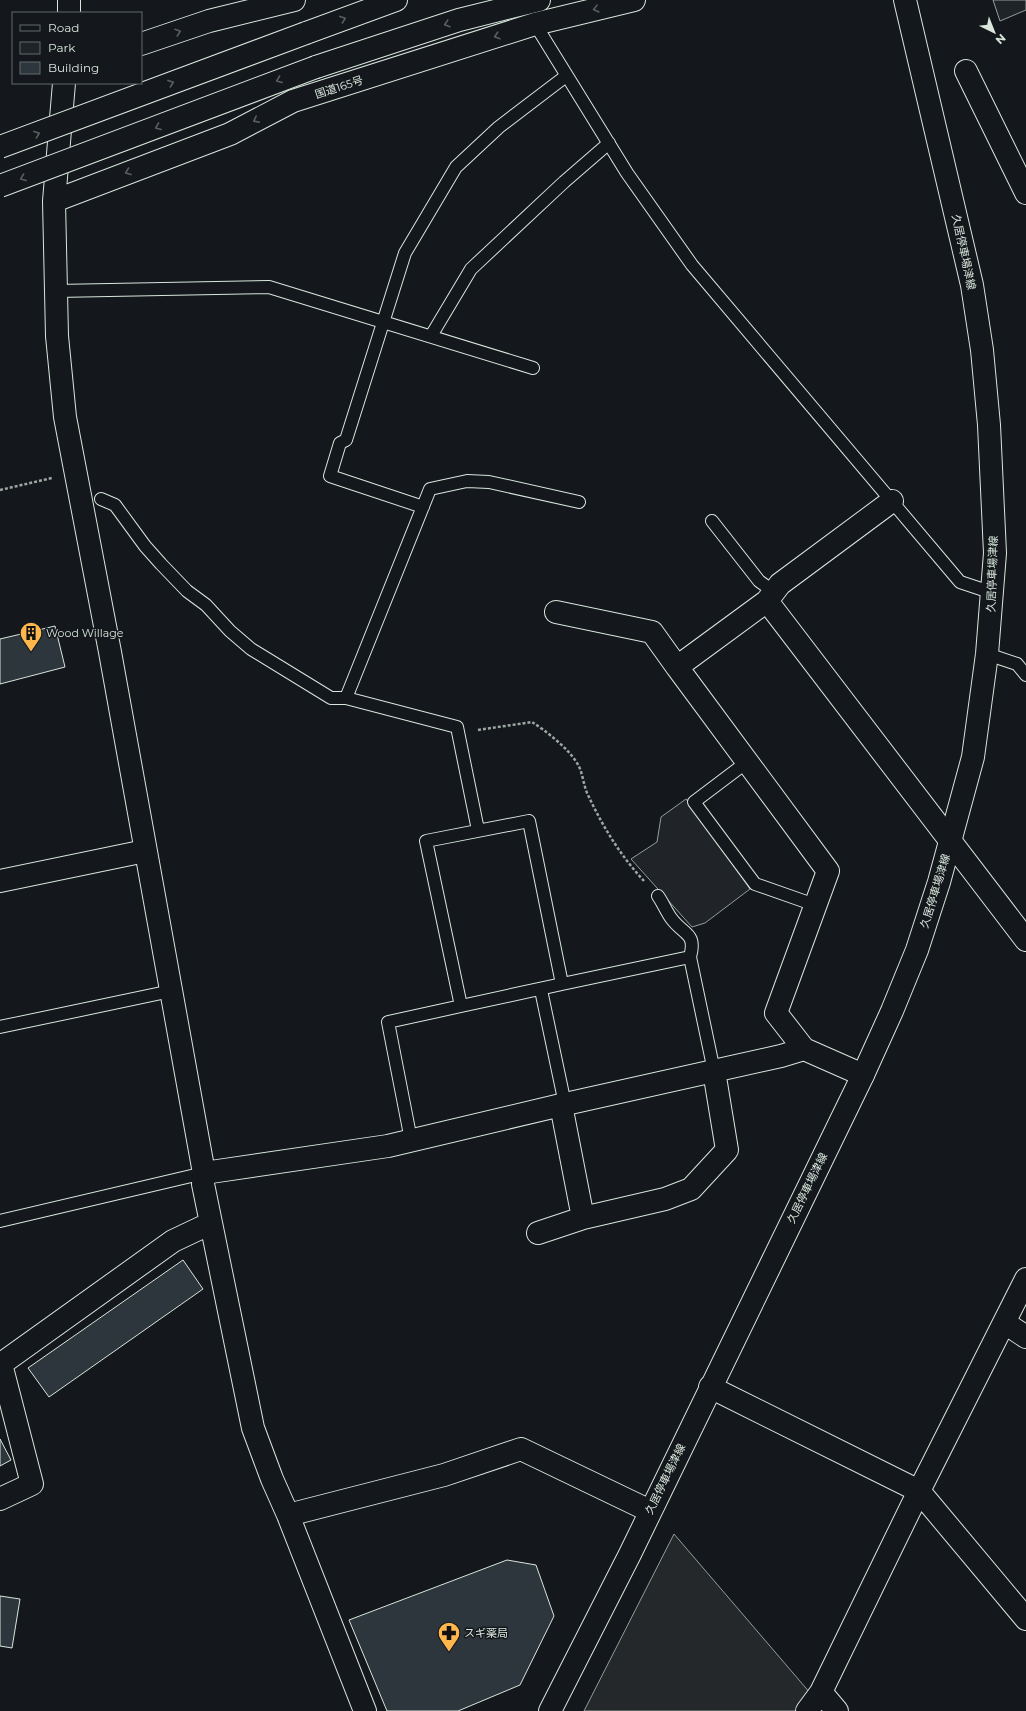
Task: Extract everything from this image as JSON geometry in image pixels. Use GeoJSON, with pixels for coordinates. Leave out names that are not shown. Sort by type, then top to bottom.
{"type":"FeatureCollection","features":[{"type":"Feature","properties":{"kind":"main road"},"geometry":{"type":"LineString","coordinates":[[69,0],[69,12]]}},
{"type":"Feature","properties":{"kind":"main road"},"geometry":{"type":"LineString","coordinates":[[142,44],[209,21],[294,0]]}},
{"type":"Feature","properties":{"kind":"main road"},"geometry":{"type":"LineString","coordinates":[[0,147],[396,0]]}},
{"type":"Feature","properties":{"kind":"main road"},"geometry":{"type":"LineString","coordinates":[[0,186],[316,67],[459,20],[539,0]]}},
{"type":"Feature","properties":{"kind":"main road","name":"国道165号"},"geometry":{"type":"LineString","coordinates":[[54,201],[230,134],[293,102],[534,24],[634,0]]}},
{"type":"Feature","properties":{"kind":"main road","name":"久居停車場津線"},"geometry":{"type":"LineString","coordinates":[[550,1711],[650,1511],[863,1075],[892,1011],[917,950],[951,841],[972,757],[987,654],[993,594],[995,553],[989,425],[982,350],[972,285],[916,38],[905,0]]}},
{"type":"Feature","properties":{"kind":"main road"},"geometry":{"type":"LineString","coordinates":[[966,71],[1026,193]]}},
{"type":"Feature","properties":{"kind":"main road"},"geometry":{"type":"LineString","coordinates":[[64,84],[54,201],[57,336],[65,417],[110,652],[204,1173],[203,1184],[254,1428],[272,1479],[288,1515],[365,1711]]}},
{"type":"Feature","properties":{"kind":"main road"},"geometry":{"type":"LineString","coordinates":[[677,667],[770,597],[780,584],[892,501]]}},
{"type":"Feature","properties":{"kind":"main road"},"geometry":{"type":"LineString","coordinates":[[770,597],[1026,940]]}},
{"type":"Feature","properties":{"kind":"main road"},"geometry":{"type":"LineString","coordinates":[[556,612],[652,632],[828,871],[776,1013],[804,1048],[863,1075]]}},
{"type":"Feature","properties":{"kind":"main road"},"geometry":{"type":"LineString","coordinates":[[0,881],[145,852]]}},
{"type":"Feature","properties":{"kind":"main road"},"geometry":{"type":"LineString","coordinates":[[204,1173],[388,1146],[562,1104],[781,1056],[804,1048]]}},
{"type":"Feature","properties":{"kind":"main road"},"geometry":{"type":"LineString","coordinates":[[538,1233],[584,1218],[666,1199],[691,1189],[727,1150],[714,1070]]}},
{"type":"Feature","properties":{"kind":"main road"},"geometry":{"type":"LineString","coordinates":[[562,1104],[584,1218]]}},
{"type":"Feature","properties":{"kind":"main road"},"geometry":{"type":"LineString","coordinates":[[0,1499],[32,1484],[4,1394],[1,1364],[173,1241],[211,1223]]}},
{"type":"Feature","properties":{"kind":"main road"},"geometry":{"type":"LineString","coordinates":[[808,1711],[821,1692],[919,1491],[1005,1324],[1026,1279]]}},
{"type":"Feature","properties":{"kind":"main road"},"geometry":{"type":"LineString","coordinates":[[1005,1324],[1026,1336]]}},
{"type":"Feature","properties":{"kind":"main road"},"geometry":{"type":"LineString","coordinates":[[710,1387],[919,1491],[1026,1619]]}},
{"type":"Feature","properties":{"kind":"main road"},"geometry":{"type":"LineString","coordinates":[[288,1515],[444,1476],[521,1449],[650,1511]]}},
{"type":"Feature","properties":{"kind":"main road"},"geometry":{"type":"LineString","coordinates":[[821,1692],[837,1711]]}},
{"type":"Feature","properties":{"kind":"lane"},"geometry":{"type":"LineString","coordinates":[[534,24],[627,173],[692,266],[960,582],[993,594]]}},
{"type":"Feature","properties":{"kind":"lane"},"geometry":{"type":"LineString","coordinates":[[423,507],[330,476],[340,443],[346,440],[405,254],[456,166],[499,127],[566,76]]}},
{"type":"Feature","properties":{"kind":"lane"},"geometry":{"type":"LineString","coordinates":[[431,336],[471,269],[564,182],[609,143]]}},
{"type":"Feature","properties":{"kind":"lane"},"geometry":{"type":"LineString","coordinates":[[56,291],[269,287],[533,368]]}},
{"type":"Feature","properties":{"kind":"lane"},"geometry":{"type":"LineString","coordinates":[[346,698],[430,490],[467,481],[489,482],[579,502]]}},
{"type":"Feature","properties":{"kind":"lane"},"geometry":{"type":"LineString","coordinates":[[101,499],[115,505],[141,542],[161,564],[187,590],[206,605],[216,618],[250,648],[331,698],[346,698],[457,727],[478,830]]}},
{"type":"Feature","properties":{"kind":"lane"},"geometry":{"type":"LineString","coordinates":[[712,521],[770,597]]}},
{"type":"Feature","properties":{"kind":"lane"},"geometry":{"type":"LineString","coordinates":[[987,654],[1018,664],[1026,675]]}},
{"type":"Feature","properties":{"kind":"lane"},"geometry":{"type":"LineString","coordinates":[[747,762],[694,802],[755,884],[815,905]]}},
{"type":"Feature","properties":{"kind":"lane"},"geometry":{"type":"LineString","coordinates":[[461,1006],[426,841],[529,821],[562,984]]}},
{"type":"Feature","properties":{"kind":"lane"},"geometry":{"type":"LineString","coordinates":[[658,896],[672,919],[691,938],[693,946],[690,957],[714,1070]]}},
{"type":"Feature","properties":{"kind":"lane"},"geometry":{"type":"LineString","coordinates":[[411,1140],[388,1022],[690,957]]}},
{"type":"Feature","properties":{"kind":"lane"},"geometry":{"type":"LineString","coordinates":[[541,990],[562,1104]]}},
{"type":"Feature","properties":{"kind":"lane"},"geometry":{"type":"LineString","coordinates":[[0,1027],[171,992]]}},
{"type":"Feature","properties":{"kind":"lane"},"geometry":{"type":"LineString","coordinates":[[0,1221],[204,1173]]}},
{"type":"Feature","properties":{"kind":"path"},"geometry":{"type":"LineString","coordinates":[[0,490],[76,473]]}},
{"type":"Feature","properties":{"kind":"path"},"geometry":{"type":"LineString","coordinates":[[458,733],[532,722],[548,732],[577,763],[587,793],[617,849],[627,863],[658,896]]}},
{"type":"Feature","properties":{"kind":"green space"},"geometry":{"type":"Polygon","coordinates":[[[993,0],[1026,0],[1026,10],[1000,21],[993,0]]]}},
{"type":"Feature","properties":{"kind":"green space"},"geometry":{"type":"Polygon","coordinates":[[[686,799],[750,889],[705,923],[692,927],[631,859],[657,842],[661,817],[686,799]]]}},
{"type":"Feature","properties":{"kind":"shaded area"},"geometry":{"type":"Polygon","coordinates":[[[674,1534],[811,1694],[802,1711],[584,1711],[674,1534]]]}},
{"type":"Feature","properties":{"kind":"building","name":"Wood Willage"},"geometry":{"type":"Polygon","coordinates":[[[55,626],[65,667],[0,684],[0,639],[55,626]]]}},
{"type":"Feature","properties":{"kind":"building"},"geometry":{"type":"Polygon","coordinates":[[[183,1260],[203,1289],[49,1397],[28,1368],[183,1260]]]}},
{"type":"Feature","properties":{"kind":"building"},"geometry":{"type":"Polygon","coordinates":[[[0,1439],[11,1460],[0,1466],[0,1439]]]}},
{"type":"Feature","properties":{"kind":"building","name":"スギ薬局"},"geometry":{"type":"Polygon","coordinates":[[[507,1560],[536,1565],[554,1616],[520,1685],[458,1711],[387,1711],[349,1620],[507,1560]]]}},
{"type":"Feature","properties":{"kind":"building"},"geometry":{"type":"Polygon","coordinates":[[[0,1596],[20,1599],[12,1648],[0,1646],[0,1596]]]}},
{"type":"Feature","properties":{"kind":"place","name":"Wood Willage"},"geometry":{"type":"Point","coordinates":[31,652]}},
{"type":"Feature","properties":{"kind":"place","name":"スギ薬局"},"geometry":{"type":"Point","coordinates":[449,1652]}}]}
